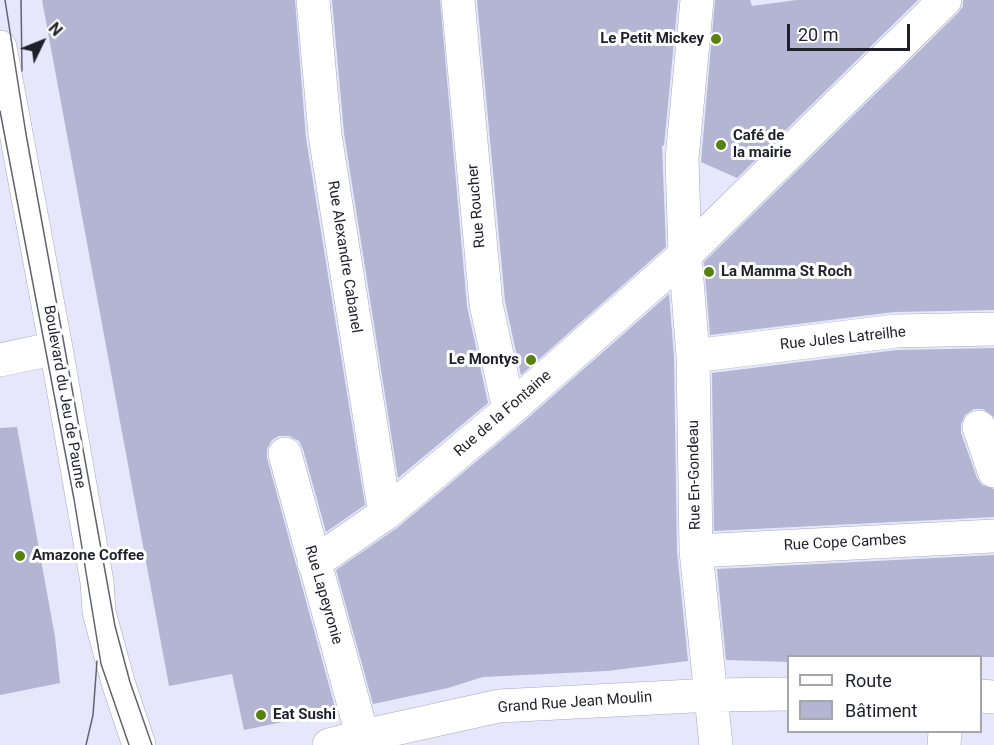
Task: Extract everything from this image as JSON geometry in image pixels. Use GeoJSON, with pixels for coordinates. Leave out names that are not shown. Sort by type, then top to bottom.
{"type":"FeatureCollection","features":[{"type":"Feature","properties":{"kind":"street","name":"Rue Alexandre Cabanel"},"geometry":{"type":"LineString","coordinates":[[313,0],[325,135],[385,514]]}},
{"type":"Feature","properties":{"kind":"street","name":"Rue Roucher"},"geometry":{"type":"LineString","coordinates":[[458,0],[486,304],[508,410]]}},
{"type":"Feature","properties":{"kind":"street","name":"Rue En-Gondeau"},"geometry":{"type":"LineString","coordinates":[[697,0],[682,159],[685,255],[693,356],[696,551],[716,745]]}},
{"type":"Feature","properties":{"kind":"street","name":"Rue de la Fontaine"},"geometry":{"type":"LineString","coordinates":[[314,563],[385,514],[685,255],[945,0]]}},
{"type":"Feature","properties":{"kind":"street","name":"Boulevard du Jeu de Paume"},"geometry":{"type":"LineString","coordinates":[[0,47],[56,348],[97,582],[99,612],[118,682],[139,745]]}},
{"type":"Feature","properties":{"kind":"street","name":"Rue Jules Latreilhe"},"geometry":{"type":"LineString","coordinates":[[693,356],[896,331],[994,330]]}},
{"type":"Feature","properties":{"kind":"street"},"geometry":{"type":"LineString","coordinates":[[0,360],[56,348]]}},
{"type":"Feature","properties":{"kind":"street"},"geometry":{"type":"LineString","coordinates":[[979,427],[994,471]]}},
{"type":"Feature","properties":{"kind":"street","name":"Rue Lapeyronie"},"geometry":{"type":"LineString","coordinates":[[285,454],[364,740]]}},
{"type":"Feature","properties":{"kind":"street","name":"Rue Cope Cambes"},"geometry":{"type":"LineString","coordinates":[[696,551],[994,536]]}},
{"type":"Feature","properties":{"kind":"street","name":"Grand Rue Jean Moulin"},"geometry":{"type":"LineString","coordinates":[[329,745],[364,740],[499,706],[712,695],[787,694]]}},
{"type":"Feature","properties":{"kind":"building"},"geometry":{"type":"Polygon","coordinates":[[[42,0],[295,0],[306,138],[365,505],[326,532],[299,441],[289,436],[279,436],[272,440],[267,449],[267,458],[336,711],[244,730],[232,674],[169,686],[42,0]]]}},
{"type":"Feature","properties":{"kind":"building"},"geometry":{"type":"Polygon","coordinates":[[[332,0],[440,0],[467,306],[488,403],[398,478],[344,133],[332,0]]]}},
{"type":"Feature","properties":{"kind":"building"},"geometry":{"type":"Polygon","coordinates":[[[477,0],[678,0],[664,146],[662,145],[666,247],[521,375],[505,301],[477,0]]]}},
{"type":"Feature","properties":{"kind":"building"},"geometry":{"type":"Polygon","coordinates":[[[715,0],[750,0],[752,6],[797,0],[918,0],[737,178],[701,162],[715,0]]]}},
{"type":"Feature","properties":{"kind":"building"},"geometry":{"type":"Polygon","coordinates":[[[963,0],[994,0],[994,310],[894,312],[710,335],[704,262],[958,13],[963,6],[963,0]]]}},
{"type":"Feature","properties":{"kind":"building"},"geometry":{"type":"Polygon","coordinates":[[[669,294],[674,357],[677,551],[688,661],[607,671],[483,677],[448,688],[373,704],[336,570],[397,528],[521,424],[669,294]]]}},
{"type":"Feature","properties":{"kind":"building"},"geometry":{"type":"Polygon","coordinates":[[[994,348],[994,417],[983,409],[974,409],[965,415],[961,424],[961,433],[977,478],[982,485],[994,489],[994,517],[714,531],[712,373],[897,350],[994,348]]]}},
{"type":"Feature","properties":{"kind":"building"},"geometry":{"type":"Polygon","coordinates":[[[17,427],[55,637],[60,683],[0,695],[0,428],[17,427]]]}},
{"type":"Feature","properties":{"kind":"building"},"geometry":{"type":"Polygon","coordinates":[[[994,555],[994,657],[982,657],[982,655],[787,655],[787,662],[726,660],[717,569],[994,555]]]}},
{"type":"Feature","properties":{"kind":"tram line"},"geometry":{"type":"LineString","coordinates":[[5,0],[26,134],[115,626],[130,682],[152,745]]}},
{"type":"Feature","properties":{"kind":"tram line"},"geometry":{"type":"LineString","coordinates":[[21,0],[22,71]]}},
{"type":"Feature","properties":{"kind":"tram line"},"geometry":{"type":"LineString","coordinates":[[0,111],[74,499],[101,664],[129,745]]}},
{"type":"Feature","properties":{"kind":"tram line"},"geometry":{"type":"LineString","coordinates":[[86,745],[93,715],[97,661]]}},
{"type":"Feature","properties":{"kind":"place","name":"Le Petit Mickey"},"geometry":{"type":"Point","coordinates":[716,39]}},
{"type":"Feature","properties":{"kind":"place","name":"Café de la mairie"},"geometry":{"type":"Point","coordinates":[721,145]}},
{"type":"Feature","properties":{"kind":"place","name":"La Mamma St Roch"},"geometry":{"type":"Point","coordinates":[709,272]}},
{"type":"Feature","properties":{"kind":"place","name":"Le Montys"},"geometry":{"type":"Point","coordinates":[531,360]}},
{"type":"Feature","properties":{"kind":"place","name":"Amazone Coffee"},"geometry":{"type":"Point","coordinates":[20,556]}},
{"type":"Feature","properties":{"kind":"place","name":"Eat Sushi"},"geometry":{"type":"Point","coordinates":[261,715]}}]}
